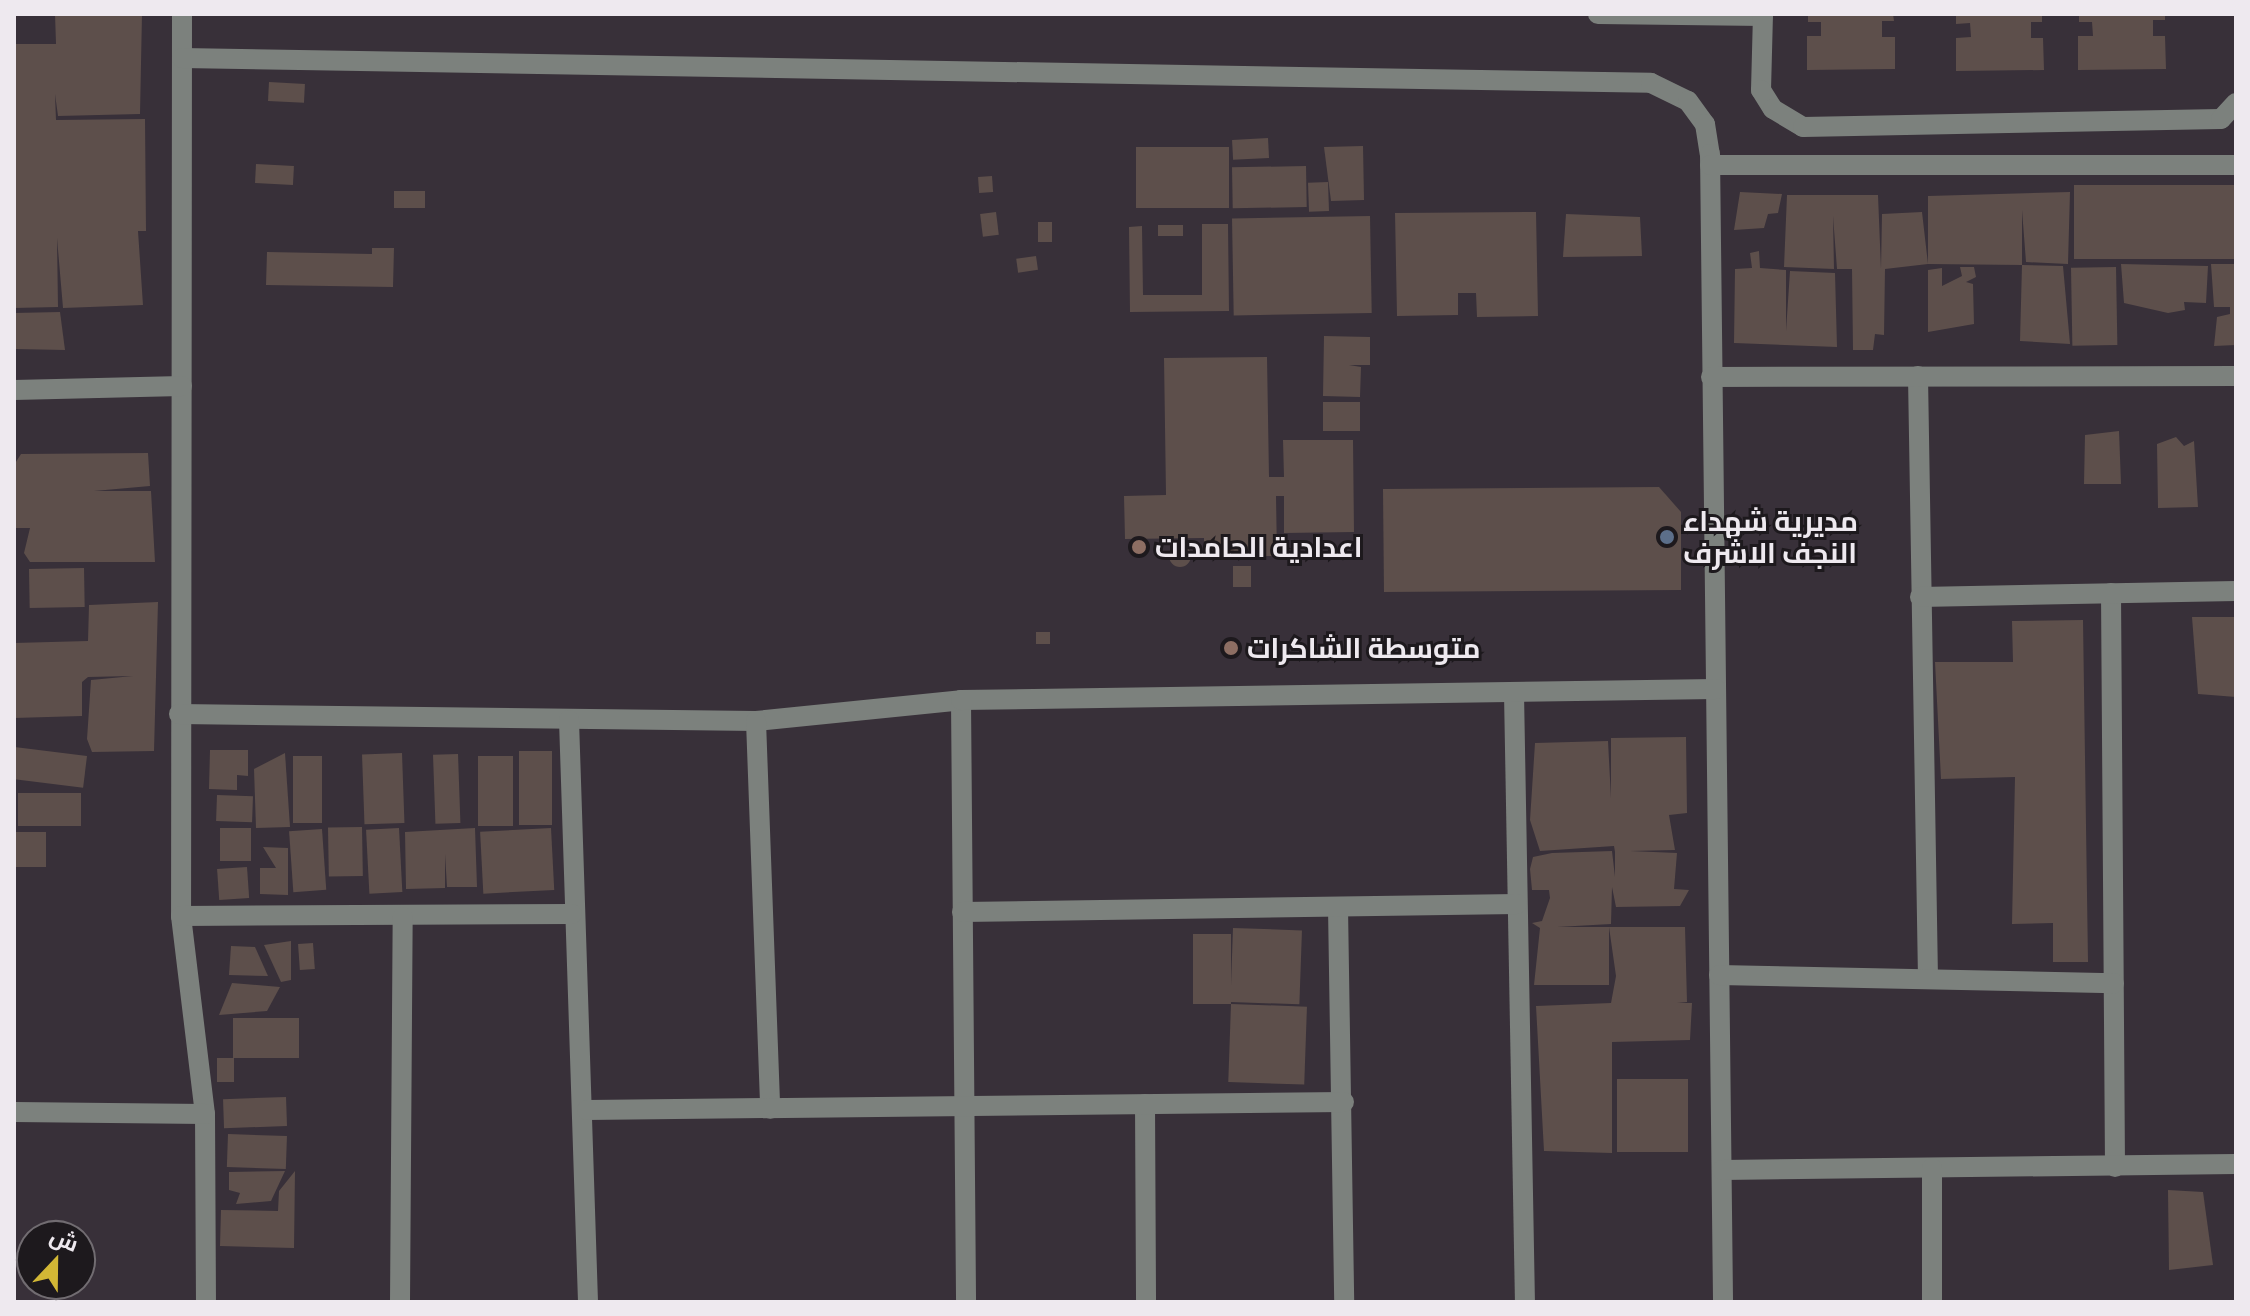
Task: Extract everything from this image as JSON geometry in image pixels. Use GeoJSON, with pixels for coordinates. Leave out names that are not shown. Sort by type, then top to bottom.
{"type":"FeatureCollection","features":[{"type":"Feature","properties":{"kind":"street"},"geometry":{"type":"LineString","coordinates":[[182,14],[181,916],[205,1114],[206,1302]]}},
{"type":"Feature","properties":{"kind":"street"},"geometry":{"type":"LineString","coordinates":[[1598,14],[1763,15],[1761,90],[1773,109],[1803,127],[2221,119],[2236,103]]}},
{"type":"Feature","properties":{"kind":"street"},"geometry":{"type":"LineString","coordinates":[[182,58],[1651,83],[1677,92],[1697,111],[1710,165],[1723,1302]]}},
{"type":"Feature","properties":{"kind":"street"},"geometry":{"type":"LineString","coordinates":[[1710,165],[2236,165]]}},
{"type":"Feature","properties":{"kind":"street"},"geometry":{"type":"LineString","coordinates":[[1918,376],[1928,978]]}},
{"type":"Feature","properties":{"kind":"street"},"geometry":{"type":"LineString","coordinates":[[1711,377],[2236,376]]}},
{"type":"Feature","properties":{"kind":"street"},"geometry":{"type":"LineString","coordinates":[[14,390],[182,386]]}},
{"type":"Feature","properties":{"kind":"street"},"geometry":{"type":"LineString","coordinates":[[1920,597],[2236,591]]}},
{"type":"Feature","properties":{"kind":"street"},"geometry":{"type":"LineString","coordinates":[[2111,593],[2115,1167]]}},
{"type":"Feature","properties":{"kind":"street"},"geometry":{"type":"LineString","coordinates":[[179,714],[756,721],[961,700],[1716,689]]}},
{"type":"Feature","properties":{"kind":"street"},"geometry":{"type":"LineString","coordinates":[[1514,693],[1525,1302]]}},
{"type":"Feature","properties":{"kind":"street"},"geometry":{"type":"LineString","coordinates":[[961,700],[966,1302]]}},
{"type":"Feature","properties":{"kind":"street"},"geometry":{"type":"LineString","coordinates":[[569,720],[572,914],[587,1110],[588,1302]]}},
{"type":"Feature","properties":{"kind":"street"},"geometry":{"type":"LineString","coordinates":[[756,721],[770,1109]]}},
{"type":"Feature","properties":{"kind":"street"},"geometry":{"type":"LineString","coordinates":[[962,912],[1517,904]]}},
{"type":"Feature","properties":{"kind":"street"},"geometry":{"type":"LineString","coordinates":[[1338,907],[1344,1102],[1344,1302]]}},
{"type":"Feature","properties":{"kind":"street"},"geometry":{"type":"LineString","coordinates":[[181,916],[572,914]]}},
{"type":"Feature","properties":{"kind":"street"},"geometry":{"type":"LineString","coordinates":[[400,1302],[403,917]]}},
{"type":"Feature","properties":{"kind":"street"},"geometry":{"type":"LineString","coordinates":[[1719,975],[2114,983]]}},
{"type":"Feature","properties":{"kind":"street"},"geometry":{"type":"LineString","coordinates":[[587,1110],[1344,1102]]}},
{"type":"Feature","properties":{"kind":"street"},"geometry":{"type":"LineString","coordinates":[[1145,1104],[1146,1302]]}},
{"type":"Feature","properties":{"kind":"street"},"geometry":{"type":"LineString","coordinates":[[14,1112],[205,1114]]}},
{"type":"Feature","properties":{"kind":"street"},"geometry":{"type":"LineString","coordinates":[[1722,1170],[2236,1164]]}},
{"type":"Feature","properties":{"kind":"street"},"geometry":{"type":"LineString","coordinates":[[1932,1168],[1932,1302]]}},
{"type":"Feature","properties":{"kind":"building"},"geometry":{"type":"Polygon","coordinates":[[[55,14],[142,14],[140,114],[58,116],[55,94],[56,120],[145,119],[146,231],[138,231],[143,305],[63,308],[57,238],[58,307],[14,308],[14,44],[56,44],[55,14]]]}},
{"type":"Feature","properties":{"kind":"building"},"geometry":{"type":"Polygon","coordinates":[[[1808,14],[1893,14],[1894,21],[1882,21],[1882,37],[1895,37],[1895,69],[1807,70],[1807,36],[1821,36],[1821,22],[1808,22],[1808,14]]]}},
{"type":"Feature","properties":{"kind":"building"},"geometry":{"type":"Polygon","coordinates":[[[1956,14],[2042,14],[2042,22],[2031,22],[2031,38],[2043,38],[2044,70],[1956,71],[1956,38],[1971,37],[1970,23],[1956,24],[1956,14]]]}},
{"type":"Feature","properties":{"kind":"building"},"geometry":{"type":"Polygon","coordinates":[[[2079,14],[2165,14],[2165,20],[2153,20],[2153,36],[2165,36],[2166,69],[2078,70],[2078,36],[2093,36],[2092,22],[2079,22],[2079,14]]]}},
{"type":"Feature","properties":{"kind":"building"},"geometry":{"type":"Polygon","coordinates":[[[269,82],[305,84],[304,103],[268,101],[269,82]]]}},
{"type":"Feature","properties":{"kind":"building"},"geometry":{"type":"Polygon","coordinates":[[[1268,138],[1269,158],[1233,160],[1232,140],[1268,138]]]}},
{"type":"Feature","properties":{"kind":"building"},"geometry":{"type":"Polygon","coordinates":[[[1363,146],[1364,200],[1331,201],[1324,147],[1363,146]]]}},
{"type":"Feature","properties":{"kind":"building"},"geometry":{"type":"Polygon","coordinates":[[[1136,147],[1229,147],[1229,208],[1136,208],[1136,147]]]}},
{"type":"Feature","properties":{"kind":"building"},"geometry":{"type":"Polygon","coordinates":[[[256,164],[294,166],[293,185],[255,183],[256,164]]]}},
{"type":"Feature","properties":{"kind":"building"},"geometry":{"type":"Polygon","coordinates":[[[1306,166],[1307,207],[1233,208],[1232,167],[1306,166]]]}},
{"type":"Feature","properties":{"kind":"building"},"geometry":{"type":"Polygon","coordinates":[[[992,176],[993,192],[979,193],[978,177],[992,176]]]}},
{"type":"Feature","properties":{"kind":"building"},"geometry":{"type":"Polygon","coordinates":[[[1328,182],[1329,211],[1309,212],[1308,183],[1328,182]]]}},
{"type":"Feature","properties":{"kind":"building"},"geometry":{"type":"Polygon","coordinates":[[[2074,185],[2236,185],[2236,259],[2074,259],[2074,185]]]}},
{"type":"Feature","properties":{"kind":"building"},"geometry":{"type":"Polygon","coordinates":[[[394,191],[425,191],[425,208],[394,208],[394,191]]]}},
{"type":"Feature","properties":{"kind":"building"},"geometry":{"type":"Polygon","coordinates":[[[1740,192],[1782,194],[1778,213],[1768,214],[1764,228],[1734,230],[1740,192]]]}},
{"type":"Feature","properties":{"kind":"building"},"geometry":{"type":"Polygon","coordinates":[[[2070,192],[2068,264],[2026,262],[2022,210],[2022,265],[1928,264],[1928,196],[2070,192]]]}},
{"type":"Feature","properties":{"kind":"building"},"geometry":{"type":"Polygon","coordinates":[[[1787,195],[1878,195],[1881,269],[1882,214],[1922,212],[1928,264],[1885,269],[1884,335],[1875,334],[1873,350],[1853,350],[1852,269],[1837,269],[1833,216],[1834,269],[1784,267],[1787,195]]]}},
{"type":"Feature","properties":{"kind":"building"},"geometry":{"type":"Polygon","coordinates":[[[996,212],[999,235],[983,237],[980,214],[996,212]]]}},
{"type":"Feature","properties":{"kind":"building"},"geometry":{"type":"Polygon","coordinates":[[[1536,212],[1538,316],[1477,317],[1476,293],[1458,293],[1458,315],[1397,316],[1395,213],[1536,212]]]}},
{"type":"Feature","properties":{"kind":"building"},"geometry":{"type":"Polygon","coordinates":[[[1566,214],[1640,217],[1642,256],[1563,257],[1566,214]]]}},
{"type":"Feature","properties":{"kind":"building"},"geometry":{"type":"Polygon","coordinates":[[[1370,216],[1372,313],[1234,315],[1232,218],[1370,216]]]}},
{"type":"Feature","properties":{"kind":"building"},"geometry":{"type":"Polygon","coordinates":[[[1038,222],[1052,222],[1052,242],[1038,242],[1038,222]]]}},
{"type":"Feature","properties":{"kind":"building"},"geometry":{"type":"Polygon","coordinates":[[[1202,224],[1228,224],[1229,311],[1130,312],[1129,227],[1142,226],[1143,295],[1202,295],[1202,224]]]}},
{"type":"Feature","properties":{"kind":"building"},"geometry":{"type":"Polygon","coordinates":[[[1158,225],[1183,225],[1183,236],[1158,236],[1158,225]]]}},
{"type":"Feature","properties":{"kind":"building"},"geometry":{"type":"Polygon","coordinates":[[[372,248],[394,248],[393,287],[266,285],[267,252],[372,254],[372,248]]]}},
{"type":"Feature","properties":{"kind":"building"},"geometry":{"type":"Polygon","coordinates":[[[1759,251],[1760,268],[1786,270],[1786,331],[1790,271],[1835,273],[1837,347],[1734,343],[1735,269],[1752,268],[1750,253],[1759,251]]]}},
{"type":"Feature","properties":{"kind":"building"},"geometry":{"type":"Polygon","coordinates":[[[1036,256],[1038,270],[1018,273],[1016,259],[1036,256]]]}},
{"type":"Feature","properties":{"kind":"building"},"geometry":{"type":"Polygon","coordinates":[[[2121,264],[2208,266],[2206,303],[2184,302],[2185,310],[2168,313],[2124,303],[2121,264]]]}},
{"type":"Feature","properties":{"kind":"building"},"geometry":{"type":"Polygon","coordinates":[[[2211,264],[2236,264],[2236,345],[2214,346],[2217,317],[2230,314],[2230,307],[2214,307],[2211,264]]]}},
{"type":"Feature","properties":{"kind":"building"},"geometry":{"type":"Polygon","coordinates":[[[2022,265],[2063,266],[2070,344],[2020,341],[2022,265]]]}},
{"type":"Feature","properties":{"kind":"building"},"geometry":{"type":"Polygon","coordinates":[[[1960,267],[1974,267],[1976,277],[1966,282],[1973,284],[1974,324],[1928,332],[1928,270],[1942,268],[1942,286],[1962,276],[1960,267]]]}},
{"type":"Feature","properties":{"kind":"building"},"geometry":{"type":"Polygon","coordinates":[[[2116,267],[2117,345],[2072,346],[2071,268],[2116,267]]]}},
{"type":"Feature","properties":{"kind":"building"},"geometry":{"type":"Polygon","coordinates":[[[60,312],[65,350],[14,349],[14,313],[60,312]]]}},
{"type":"Feature","properties":{"kind":"building"},"geometry":{"type":"Polygon","coordinates":[[[1324,336],[1370,337],[1370,365],[1349,365],[1361,367],[1360,397],[1323,396],[1324,336]]]}},
{"type":"Feature","properties":{"kind":"building"},"geometry":{"type":"Polygon","coordinates":[[[1267,357],[1269,477],[1284,477],[1283,440],[1353,440],[1354,532],[1284,533],[1284,496],[1276,496],[1277,556],[1204,557],[1204,538],[1125,539],[1124,496],[1166,495],[1164,358],[1267,357]]]}},
{"type":"Feature","properties":{"kind":"building"},"geometry":{"type":"Polygon","coordinates":[[[1323,402],[1360,402],[1360,431],[1323,431],[1323,402]]]}},
{"type":"Feature","properties":{"kind":"building"},"geometry":{"type":"Polygon","coordinates":[[[2119,431],[2121,484],[2084,484],[2085,435],[2119,431]]]}},
{"type":"Feature","properties":{"kind":"building"},"geometry":{"type":"Polygon","coordinates":[[[2176,437],[2184,446],[2194,441],[2198,507],[2158,508],[2157,444],[2176,437]]]}},
{"type":"Feature","properties":{"kind":"building"},"geometry":{"type":"Polygon","coordinates":[[[148,453],[150,486],[94,491],[151,491],[155,562],[30,562],[24,553],[30,528],[14,528],[14,465],[21,454],[148,453]]]}},
{"type":"Feature","properties":{"kind":"building"},"geometry":{"type":"Polygon","coordinates":[[[1659,487],[1681,512],[1681,590],[1384,592],[1383,489],[1659,487]]]}},
{"type":"Feature","properties":{"kind":"building"},"geometry":{"type":"Polygon","coordinates":[[[1180,545],[1188,548],[1191,556],[1188,564],[1180,567],[1172,564],[1169,556],[1172,548],[1180,545]]]}},
{"type":"Feature","properties":{"kind":"building"},"geometry":{"type":"Polygon","coordinates":[[[1233,566],[1251,566],[1251,587],[1233,587],[1233,566]]]}},
{"type":"Feature","properties":{"kind":"building"},"geometry":{"type":"Polygon","coordinates":[[[84,568],[85,607],[30,608],[29,569],[84,568]]]}},
{"type":"Feature","properties":{"kind":"building"},"geometry":{"type":"Polygon","coordinates":[[[158,602],[154,751],[92,752],[87,739],[91,680],[133,676],[88,677],[82,682],[82,716],[14,718],[14,643],[88,641],[89,605],[158,602]]]}},
{"type":"Feature","properties":{"kind":"building"},"geometry":{"type":"Polygon","coordinates":[[[2192,617],[2236,617],[2236,697],[2198,694],[2192,617]]]}},
{"type":"Feature","properties":{"kind":"building"},"geometry":{"type":"Polygon","coordinates":[[[2083,620],[2088,962],[2053,962],[2053,923],[2012,924],[2015,777],[1941,779],[1935,662],[2013,662],[2012,621],[2083,620]]]}},
{"type":"Feature","properties":{"kind":"building"},"geometry":{"type":"Polygon","coordinates":[[[1036,632],[1050,632],[1050,644],[1036,644],[1036,632]]]}},
{"type":"Feature","properties":{"kind":"building"},"geometry":{"type":"Polygon","coordinates":[[[1686,737],[1687,813],[1669,815],[1675,850],[1630,851],[1677,853],[1674,889],[1689,890],[1680,906],[1616,907],[1612,887],[1611,924],[1557,927],[1609,927],[1609,985],[1534,985],[1540,928],[1532,923],[1542,921],[1550,898],[1549,890],[1532,890],[1530,869],[1533,857],[1552,853],[1612,851],[1615,877],[1614,846],[1540,851],[1530,820],[1535,743],[1608,741],[1611,798],[1611,738],[1686,737]]]}},
{"type":"Feature","properties":{"kind":"building"},"geometry":{"type":"Polygon","coordinates":[[[15,747],[87,756],[83,788],[14,779],[15,747]]]}},
{"type":"Feature","properties":{"kind":"building"},"geometry":{"type":"Polygon","coordinates":[[[210,750],[248,750],[248,776],[237,775],[237,790],[209,789],[210,750]]]}},
{"type":"Feature","properties":{"kind":"building"},"geometry":{"type":"Polygon","coordinates":[[[519,751],[552,751],[552,825],[519,825],[519,751]]]}},
{"type":"Feature","properties":{"kind":"building"},"geometry":{"type":"Polygon","coordinates":[[[285,753],[290,827],[256,828],[254,769],[285,753]]]}},
{"type":"Feature","properties":{"kind":"building"},"geometry":{"type":"Polygon","coordinates":[[[402,753],[404,823],[364,824],[362,754],[402,753]]]}},
{"type":"Feature","properties":{"kind":"building"},"geometry":{"type":"Polygon","coordinates":[[[458,754],[460,823],[435,824],[433,755],[458,754]]]}},
{"type":"Feature","properties":{"kind":"building"},"geometry":{"type":"Polygon","coordinates":[[[293,756],[322,756],[322,823],[293,823],[293,756]]]}},
{"type":"Feature","properties":{"kind":"building"},"geometry":{"type":"Polygon","coordinates":[[[478,756],[513,756],[513,826],[478,826],[478,756]]]}},
{"type":"Feature","properties":{"kind":"building"},"geometry":{"type":"Polygon","coordinates":[[[18,793],[81,793],[81,826],[18,826],[18,793]]]}},
{"type":"Feature","properties":{"kind":"building"},"geometry":{"type":"Polygon","coordinates":[[[217,795],[253,796],[252,822],[216,821],[217,795]]]}},
{"type":"Feature","properties":{"kind":"building"},"geometry":{"type":"Polygon","coordinates":[[[362,827],[363,876],[329,877],[328,828],[362,827]]]}},
{"type":"Feature","properties":{"kind":"building"},"geometry":{"type":"Polygon","coordinates":[[[220,828],[251,828],[251,861],[220,861],[220,828]]]}},
{"type":"Feature","properties":{"kind":"building"},"geometry":{"type":"Polygon","coordinates":[[[399,828],[402,892],[369,894],[366,830],[399,828]]]}},
{"type":"Feature","properties":{"kind":"building"},"geometry":{"type":"Polygon","coordinates":[[[475,828],[477,887],[447,887],[445,854],[445,888],[406,889],[405,832],[475,828]]]}},
{"type":"Feature","properties":{"kind":"building"},"geometry":{"type":"Polygon","coordinates":[[[551,828],[554,890],[483,894],[480,832],[551,828]]]}},
{"type":"Feature","properties":{"kind":"building"},"geometry":{"type":"Polygon","coordinates":[[[322,829],[326,890],[293,892],[289,831],[322,829]]]}},
{"type":"Feature","properties":{"kind":"building"},"geometry":{"type":"Polygon","coordinates":[[[16,832],[46,832],[46,867],[16,867],[16,832]]]}},
{"type":"Feature","properties":{"kind":"building"},"geometry":{"type":"Polygon","coordinates":[[[263,847],[288,848],[288,895],[260,894],[260,868],[276,868],[263,847]]]}},
{"type":"Feature","properties":{"kind":"building"},"geometry":{"type":"Polygon","coordinates":[[[247,867],[249,898],[219,900],[217,869],[247,867]]]}},
{"type":"Feature","properties":{"kind":"building"},"geometry":{"type":"Polygon","coordinates":[[[1609,927],[1685,927],[1687,1002],[1677,1003],[1692,1003],[1690,1040],[1612,1042],[1612,1153],[1544,1151],[1536,1006],[1611,1003],[1616,976],[1609,927]]]}},
{"type":"Feature","properties":{"kind":"building"},"geometry":{"type":"Polygon","coordinates":[[[1233,928],[1302,930],[1299,1004],[1230,1002],[1233,928]]]}},
{"type":"Feature","properties":{"kind":"building"},"geometry":{"type":"Polygon","coordinates":[[[1193,934],[1231,934],[1231,1004],[1193,1004],[1193,934]]]}},
{"type":"Feature","properties":{"kind":"building"},"geometry":{"type":"Polygon","coordinates":[[[291,941],[291,980],[281,982],[264,945],[291,941]]]}},
{"type":"Feature","properties":{"kind":"building"},"geometry":{"type":"Polygon","coordinates":[[[313,943],[315,969],[300,970],[298,944],[313,943]]]}},
{"type":"Feature","properties":{"kind":"building"},"geometry":{"type":"Polygon","coordinates":[[[231,946],[255,947],[268,976],[229,975],[231,946]]]}},
{"type":"Feature","properties":{"kind":"building"},"geometry":{"type":"Polygon","coordinates":[[[232,983],[280,987],[267,1011],[219,1015],[232,983]]]}},
{"type":"Feature","properties":{"kind":"building"},"geometry":{"type":"Polygon","coordinates":[[[1231,1004],[1307,1007],[1304,1085],[1228,1082],[1231,1004]]]}},
{"type":"Feature","properties":{"kind":"building"},"geometry":{"type":"Polygon","coordinates":[[[233,1018],[299,1018],[299,1058],[233,1058],[233,1018]]]}},
{"type":"Feature","properties":{"kind":"building"},"geometry":{"type":"Polygon","coordinates":[[[217,1058],[234,1058],[234,1082],[217,1082],[217,1058]]]}},
{"type":"Feature","properties":{"kind":"building"},"geometry":{"type":"Polygon","coordinates":[[[1617,1079],[1688,1079],[1688,1152],[1617,1152],[1617,1079]]]}},
{"type":"Feature","properties":{"kind":"building"},"geometry":{"type":"Polygon","coordinates":[[[286,1097],[287,1126],[224,1128],[223,1099],[286,1097]]]}},
{"type":"Feature","properties":{"kind":"building"},"geometry":{"type":"Polygon","coordinates":[[[228,1134],[287,1136],[286,1169],[227,1167],[228,1134]]]}},
{"type":"Feature","properties":{"kind":"building"},"geometry":{"type":"Polygon","coordinates":[[[285,1171],[271,1201],[236,1204],[240,1193],[229,1190],[229,1172],[285,1171]]]}},
{"type":"Feature","properties":{"kind":"building"},"geometry":{"type":"Polygon","coordinates":[[[295,1171],[294,1248],[220,1246],[221,1210],[278,1211],[279,1191],[295,1171]]]}},
{"type":"Feature","properties":{"kind":"building"},"geometry":{"type":"Polygon","coordinates":[[[2168,1190],[2203,1192],[2213,1265],[2169,1270],[2168,1190]]]}},
{"type":"Feature","properties":{"kind":"place","name":"مديرية شهداء النجف الاشرف"},"geometry":{"type":"Point","coordinates":[1667,537]}},
{"type":"Feature","properties":{"kind":"place","name":"اعدادية الحامدات"},"geometry":{"type":"Point","coordinates":[1139,547]}},
{"type":"Feature","properties":{"kind":"place","name":"متوسطة الشاكرات"},"geometry":{"type":"Point","coordinates":[1231,648]}}]}
